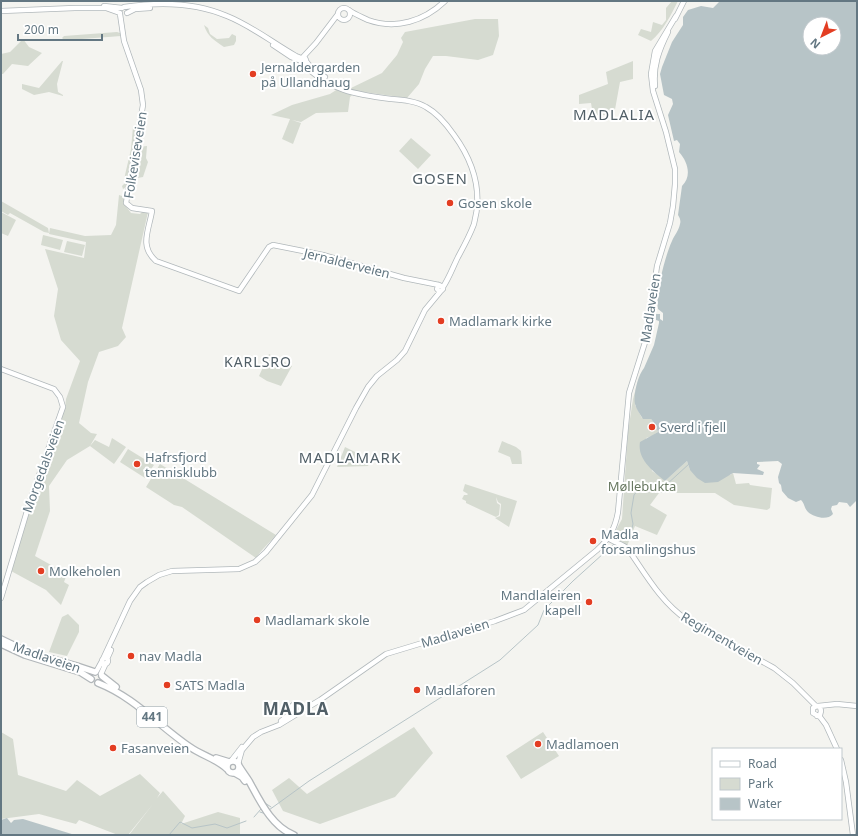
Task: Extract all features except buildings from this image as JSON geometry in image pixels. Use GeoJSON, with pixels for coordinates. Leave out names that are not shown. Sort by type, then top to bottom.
{"type":"FeatureCollection","features":[{"type":"Feature","properties":{"kind":"main road"},"geometry":{"type":"LineString","coordinates":[[303,60],[338,14],[339,10],[343,8],[363,17],[386,24],[403,24],[426,16],[446,1]]}},
{"type":"Feature","properties":{"kind":"main road","name":"Madlaveien"},"geometry":{"type":"LineString","coordinates":[[239,765],[242,750],[253,737],[279,725],[299,713],[302,709],[320,700],[386,654],[524,610],[597,550],[616,523],[629,393],[647,336],[656,266],[668,229],[673,206],[675,184],[670,146],[651,80],[652,61],[657,47],[684,1]]}},
{"type":"Feature","properties":{"kind":"main road"},"geometry":{"type":"LineString","coordinates":[[75,8],[106,5],[123,8],[143,5],[172,5],[191,6],[213,11],[243,24],[295,55],[303,60],[308,69],[325,81],[344,91],[412,101],[427,107],[452,132],[468,156],[476,181],[477,200],[474,224],[450,273],[424,309],[411,340],[405,350],[397,360],[377,376],[368,387],[312,495],[302,510],[259,559],[239,569],[172,571],[159,575],[140,587],[130,602],[98,674],[92,676],[91,679]]}},
{"type":"Feature","properties":{"kind":"main road"},"geometry":{"type":"LineString","coordinates":[[1,11],[44,8],[106,8],[123,13],[141,8],[183,8],[208,12],[242,26],[291,57],[303,60]]}},
{"type":"Feature","properties":{"kind":"main road"},"geometry":{"type":"LineString","coordinates":[[123,8],[126,9],[123,13]]}},
{"type":"Feature","properties":{"kind":"main road"},"geometry":{"type":"LineString","coordinates":[[349,10],[350,16]]}},
{"type":"Feature","properties":{"kind":"main road","name":"Folkeviseveien"},"geometry":{"type":"LineString","coordinates":[[123,13],[122,30],[125,44],[141,90],[143,105],[126,203],[132,208],[152,211],[146,238],[147,250],[149,254],[156,261],[239,291],[270,246]]}},
{"type":"Feature","properties":{"kind":"main road"},"geometry":{"type":"LineString","coordinates":[[338,14],[342,19]]}},
{"type":"Feature","properties":{"kind":"main road"},"geometry":{"type":"LineString","coordinates":[[329,26],[336,21],[347,19],[350,16],[363,17]]}},
{"type":"Feature","properties":{"kind":"main road","name":"Jernalderveien"},"geometry":{"type":"LineString","coordinates":[[270,246],[274,245],[323,255],[424,282],[439,288]]}},
{"type":"Feature","properties":{"kind":"main road","name":"Morgedalsveien"},"geometry":{"type":"LineString","coordinates":[[1,369],[54,389],[60,397],[63,405],[63,412],[25,516],[1,598]]}},
{"type":"Feature","properties":{"kind":"main road","name":"Regimentveien"},"geometry":{"type":"LineString","coordinates":[[608,536],[628,549],[662,598],[676,611],[701,627],[774,668],[801,691],[816,708]]}},
{"type":"Feature","properties":{"kind":"main road","name":"Madlaveien"},"geometry":{"type":"LineString","coordinates":[[1,639],[28,652],[98,674],[162,720],[193,745],[212,756],[230,761]]}},
{"type":"Feature","properties":{"kind":"main road","name":"Madlaveien"},"geometry":{"type":"LineString","coordinates":[[1,643],[33,658],[80,672],[91,679]]}},
{"type":"Feature","properties":{"kind":"main road"},"geometry":{"type":"LineString","coordinates":[[98,674],[101,681],[98,683]]}},
{"type":"Feature","properties":{"kind":"main road","name":"441"},"geometry":{"type":"LineString","coordinates":[[91,679],[94,683],[110,687],[151,716],[189,747],[222,764],[229,772],[242,777],[250,787]]}},
{"type":"Feature","properties":{"kind":"main road","name":"Madlaveien"},"geometry":{"type":"LineString","coordinates":[[298,705],[320,700]]}},
{"type":"Feature","properties":{"kind":"main road"},"geometry":{"type":"LineString","coordinates":[[817,716],[821,711],[832,704]]}},
{"type":"Feature","properties":{"kind":"main road"},"geometry":{"type":"LineString","coordinates":[[826,725],[813,714],[816,708],[832,704],[857,706]]}},
{"type":"Feature","properties":{"kind":"main road"},"geometry":{"type":"LineString","coordinates":[[227,769],[227,764],[254,733],[282,720],[292,712],[299,713],[301,708],[298,705],[292,706],[292,712]]}},
{"type":"Feature","properties":{"kind":"main road"},"geometry":{"type":"LineString","coordinates":[[816,708],[821,711],[837,748]]}},
{"type":"Feature","properties":{"kind":"main road","name":"441"},"geometry":{"type":"LineString","coordinates":[[230,761],[236,762],[239,765],[259,806],[284,835]]}},
{"type":"Feature","properties":{"kind":"main road"},"geometry":{"type":"LineString","coordinates":[[842,764],[846,782],[853,835]]}},
{"type":"Feature","properties":{"kind":"main road"},"geometry":{"type":"LineString","coordinates":[[234,773],[238,771],[239,765]]}},
{"type":"Feature","properties":{"kind":"main road","name":"441"},"geometry":{"type":"LineString","coordinates":[[275,823],[294,835]]}},
{"type":"Feature","properties":{"kind":"green space"},"geometry":{"type":"Polygon","coordinates":[[[672,1],[678,1],[666,22],[651,41],[638,35],[641,29],[651,32],[653,22],[662,25],[666,20],[666,8],[672,1]]]}},
{"type":"Feature","properties":{"kind":"green space"},"geometry":{"type":"Polygon","coordinates":[[[475,19],[498,19],[499,36],[493,55],[478,60],[433,56],[425,69],[419,84],[407,98],[356,91],[350,97],[348,112],[316,113],[301,122],[292,120],[301,123],[293,144],[282,139],[290,119],[271,115],[292,105],[330,94],[347,83],[351,88],[382,73],[397,55],[403,42],[401,38],[405,32],[475,19]]]}},
{"type":"Feature","properties":{"kind":"green space"},"geometry":{"type":"Polygon","coordinates":[[[204,25],[208,28],[210,34],[217,39],[229,38],[232,34],[236,36],[234,45],[224,47],[209,35],[204,25]]]}},
{"type":"Feature","properties":{"kind":"green space"},"geometry":{"type":"Polygon","coordinates":[[[120,33],[121,36],[69,40],[62,38],[64,36],[120,33]]]}},
{"type":"Feature","properties":{"kind":"green space"},"geometry":{"type":"Polygon","coordinates":[[[23,39],[29,47],[42,53],[28,66],[12,64],[3,74],[1,74],[1,54],[10,52],[23,39]]]}},
{"type":"Feature","properties":{"kind":"green space"},"geometry":{"type":"Polygon","coordinates":[[[62,61],[57,84],[58,92],[63,96],[49,92],[34,95],[22,89],[22,84],[39,88],[62,61]]]}},
{"type":"Feature","properties":{"kind":"green space"},"geometry":{"type":"Polygon","coordinates":[[[633,61],[633,79],[620,82],[614,115],[593,115],[591,103],[579,104],[579,95],[608,84],[606,72],[633,61]]]}},
{"type":"Feature","properties":{"kind":"green space"},"geometry":{"type":"Polygon","coordinates":[[[133,127],[137,128],[127,184],[123,189],[122,186],[124,184],[131,149],[133,127]]]}},
{"type":"Feature","properties":{"kind":"green space"},"geometry":{"type":"Polygon","coordinates":[[[411,138],[431,155],[418,169],[399,151],[411,138]]]}},
{"type":"Feature","properties":{"kind":"green space"},"geometry":{"type":"Polygon","coordinates":[[[147,146],[146,158],[148,162],[143,177],[132,179],[138,147],[147,146]]]}},
{"type":"Feature","properties":{"kind":"green space"},"geometry":{"type":"Polygon","coordinates":[[[119,195],[125,197],[125,205],[131,213],[140,214],[143,211],[148,212],[122,328],[126,337],[118,346],[99,352],[88,382],[79,423],[91,433],[97,434],[90,446],[67,460],[49,486],[50,511],[35,556],[67,574],[64,582],[69,585],[61,605],[46,590],[11,571],[29,509],[80,361],[61,340],[54,316],[58,289],[45,249],[84,258],[86,242],[49,234],[50,228],[85,236],[111,235],[116,225],[119,195]]]}},
{"type":"Feature","properties":{"kind":"green space"},"geometry":{"type":"Polygon","coordinates":[[[1,201],[48,228],[49,233],[44,232],[10,213],[8,215],[1,211],[1,201]]]}},
{"type":"Feature","properties":{"kind":"green space"},"geometry":{"type":"Polygon","coordinates":[[[1,212],[16,220],[8,236],[1,233],[1,212]]]}},
{"type":"Feature","properties":{"kind":"green space"},"geometry":{"type":"Polygon","coordinates":[[[43,235],[63,240],[60,250],[41,245],[43,235]]]}},
{"type":"Feature","properties":{"kind":"green space"},"geometry":{"type":"Polygon","coordinates":[[[67,241],[85,245],[82,256],[64,252],[67,241]]]}},
{"type":"Feature","properties":{"kind":"green space"},"geometry":{"type":"Polygon","coordinates":[[[269,354],[292,366],[281,386],[267,381],[259,376],[269,354]]]}},
{"type":"Feature","properties":{"kind":"green space","name":"Møllebukta"},"geometry":{"type":"Polygon","coordinates":[[[636,388],[635,405],[642,418],[651,419],[658,432],[646,438],[652,471],[666,480],[687,461],[690,470],[730,475],[733,473],[736,484],[749,483],[750,485],[772,488],[770,508],[767,510],[734,505],[715,493],[659,493],[650,505],[667,515],[657,535],[635,526],[627,546],[615,538],[615,532],[622,519],[628,432],[636,388]]]}},
{"type":"Feature","properties":{"kind":"green space"},"geometry":{"type":"Polygon","coordinates":[[[112,438],[126,447],[114,464],[90,446],[95,440],[109,447],[112,438]]]}},
{"type":"Feature","properties":{"kind":"green space"},"geometry":{"type":"Polygon","coordinates":[[[502,441],[516,447],[521,451],[522,464],[512,464],[510,457],[498,452],[502,441]]]}},
{"type":"Feature","properties":{"kind":"green space"},"geometry":{"type":"Polygon","coordinates":[[[345,447],[367,458],[370,462],[368,466],[337,467],[345,447]]]}},
{"type":"Feature","properties":{"kind":"green space","name":"Hafrsfjord tennisklubb"},"geometry":{"type":"Polygon","coordinates":[[[128,449],[154,465],[145,478],[120,462],[128,449]]]}},
{"type":"Feature","properties":{"kind":"green space"},"geometry":{"type":"Polygon","coordinates":[[[160,464],[276,535],[256,558],[182,507],[174,505],[146,487],[160,464]]]}},
{"type":"Feature","properties":{"kind":"green space"},"geometry":{"type":"Polygon","coordinates":[[[465,484],[517,501],[509,527],[495,518],[500,516],[501,504],[498,502],[496,497],[497,503],[500,505],[499,515],[496,517],[466,503],[466,501],[462,499],[464,495],[468,494],[463,491],[465,484]]]}},
{"type":"Feature","properties":{"kind":"green space"},"geometry":{"type":"Polygon","coordinates":[[[68,614],[79,625],[79,632],[67,656],[49,652],[62,617],[68,614]]]}},
{"type":"Feature","properties":{"kind":"green space","name":"Madlaforen"},"geometry":{"type":"Polygon","coordinates":[[[414,727],[433,753],[395,797],[320,824],[283,811],[272,790],[289,778],[307,794],[414,727]]]}},
{"type":"Feature","properties":{"kind":"green space"},"geometry":{"type":"Polygon","coordinates":[[[1,732],[13,739],[18,775],[66,791],[77,780],[100,796],[140,774],[160,793],[157,798],[163,791],[185,816],[181,824],[218,812],[240,818],[240,835],[129,835],[153,804],[128,835],[118,835],[79,820],[76,824],[39,814],[1,819],[1,732]]]}},
{"type":"Feature","properties":{"kind":"green space","name":"Madlamoen"},"geometry":{"type":"Polygon","coordinates":[[[543,732],[559,756],[521,779],[506,756],[543,732]]]}},
{"type":"Feature","properties":{"kind":"water"},"geometry":{"type":"Polygon","coordinates":[[[723,1],[857,1],[857,500],[850,507],[847,503],[839,502],[837,505],[832,506],[831,509],[833,514],[824,518],[820,518],[808,512],[801,500],[796,502],[788,498],[782,491],[778,477],[782,464],[778,461],[757,462],[757,464],[760,465],[757,469],[764,472],[763,475],[733,473],[718,482],[705,483],[697,478],[690,470],[687,461],[665,481],[647,464],[641,454],[640,442],[658,432],[651,419],[643,419],[637,410],[635,400],[636,385],[654,345],[659,323],[659,321],[656,320],[656,314],[660,314],[660,319],[663,321],[663,313],[658,309],[657,303],[659,285],[669,248],[678,231],[680,218],[678,215],[682,186],[688,173],[685,160],[679,152],[680,144],[677,140],[674,141],[668,115],[673,104],[672,99],[664,95],[660,74],[672,42],[683,25],[683,17],[688,10],[701,6],[713,8],[719,2],[723,1]]]}},
{"type":"Feature","properties":{"kind":"water"},"geometry":{"type":"Polygon","coordinates":[[[7,818],[11,823],[14,820],[23,819],[75,835],[1,835],[1,820],[7,818]]]}},
{"type":"Feature","properties":{"kind":"waterway"},"geometry":{"type":"LineString","coordinates":[[630,536],[633,524],[631,513],[634,495],[638,490],[641,488],[666,485],[689,464]]}},
{"type":"Feature","properties":{"kind":"waterway"},"geometry":{"type":"LineString","coordinates":[[269,810],[309,781],[500,660],[538,625],[544,610],[573,581],[614,544]]}},
{"type":"Feature","properties":{"kind":"waterway"},"geometry":{"type":"LineString","coordinates":[[264,804],[265,803],[271,807]]}},
{"type":"Feature","properties":{"kind":"waterway"},"geometry":{"type":"LineString","coordinates":[[254,817],[261,809]]}},
{"type":"Feature","properties":{"kind":"waterway"},"geometry":{"type":"LineString","coordinates":[[260,812],[266,814]]}},
{"type":"Feature","properties":{"kind":"waterway"},"geometry":{"type":"LineString","coordinates":[[169,835],[180,822],[192,828],[215,824],[227,828],[246,821]]}},
{"type":"Feature","properties":{"kind":"place","name":"Jernaldergarden på Ullandhaug"},"geometry":{"type":"Point","coordinates":[253,74]}},
{"type":"Feature","properties":{"kind":"place","name":"Gosen skole"},"geometry":{"type":"Point","coordinates":[450,203]}},
{"type":"Feature","properties":{"kind":"place","name":"Madlamark kirke"},"geometry":{"type":"Point","coordinates":[441,321]}},
{"type":"Feature","properties":{"kind":"place","name":"Sverd i fjell"},"geometry":{"type":"Point","coordinates":[652,427]}},
{"type":"Feature","properties":{"kind":"place","name":"Hafrsfjord tennisklubb"},"geometry":{"type":"Point","coordinates":[137,464]}},
{"type":"Feature","properties":{"kind":"place","name":"Madla forsamlingshus"},"geometry":{"type":"Point","coordinates":[593,541]}},
{"type":"Feature","properties":{"kind":"place","name":"Molkeholen"},"geometry":{"type":"Point","coordinates":[41,571]}},
{"type":"Feature","properties":{"kind":"place","name":"Mandlaleiren kapell"},"geometry":{"type":"Point","coordinates":[589,602]}},
{"type":"Feature","properties":{"kind":"place","name":"Madlamark skole"},"geometry":{"type":"Point","coordinates":[257,620]}},
{"type":"Feature","properties":{"kind":"place","name":"nav Madla"},"geometry":{"type":"Point","coordinates":[131,656]}},
{"type":"Feature","properties":{"kind":"place","name":"SATS Madla"},"geometry":{"type":"Point","coordinates":[167,685]}},
{"type":"Feature","properties":{"kind":"place","name":"Madlaforen"},"geometry":{"type":"Point","coordinates":[417,690]}},
{"type":"Feature","properties":{"kind":"place","name":"Madlamoen"},"geometry":{"type":"Point","coordinates":[538,744]}},
{"type":"Feature","properties":{"kind":"place","name":"Fasanveien"},"geometry":{"type":"Point","coordinates":[113,748]}},
{"type":"Feature","properties":{"kind":"district","name":"MADLALIA"},"geometry":{"type":"Point","coordinates":[614,115]}},
{"type":"Feature","properties":{"kind":"district","name":"GOSEN"},"geometry":{"type":"Point","coordinates":[440,179]}},
{"type":"Feature","properties":{"kind":"district","name":"KARLSRO"},"geometry":{"type":"Point","coordinates":[258,362]}},
{"type":"Feature","properties":{"kind":"district","name":"MADLAMARK"},"geometry":{"type":"Point","coordinates":[350,458]}},
{"type":"Feature","properties":{"kind":"district","name":"MADLA"},"geometry":{"type":"Point","coordinates":[296,709]}}]}
